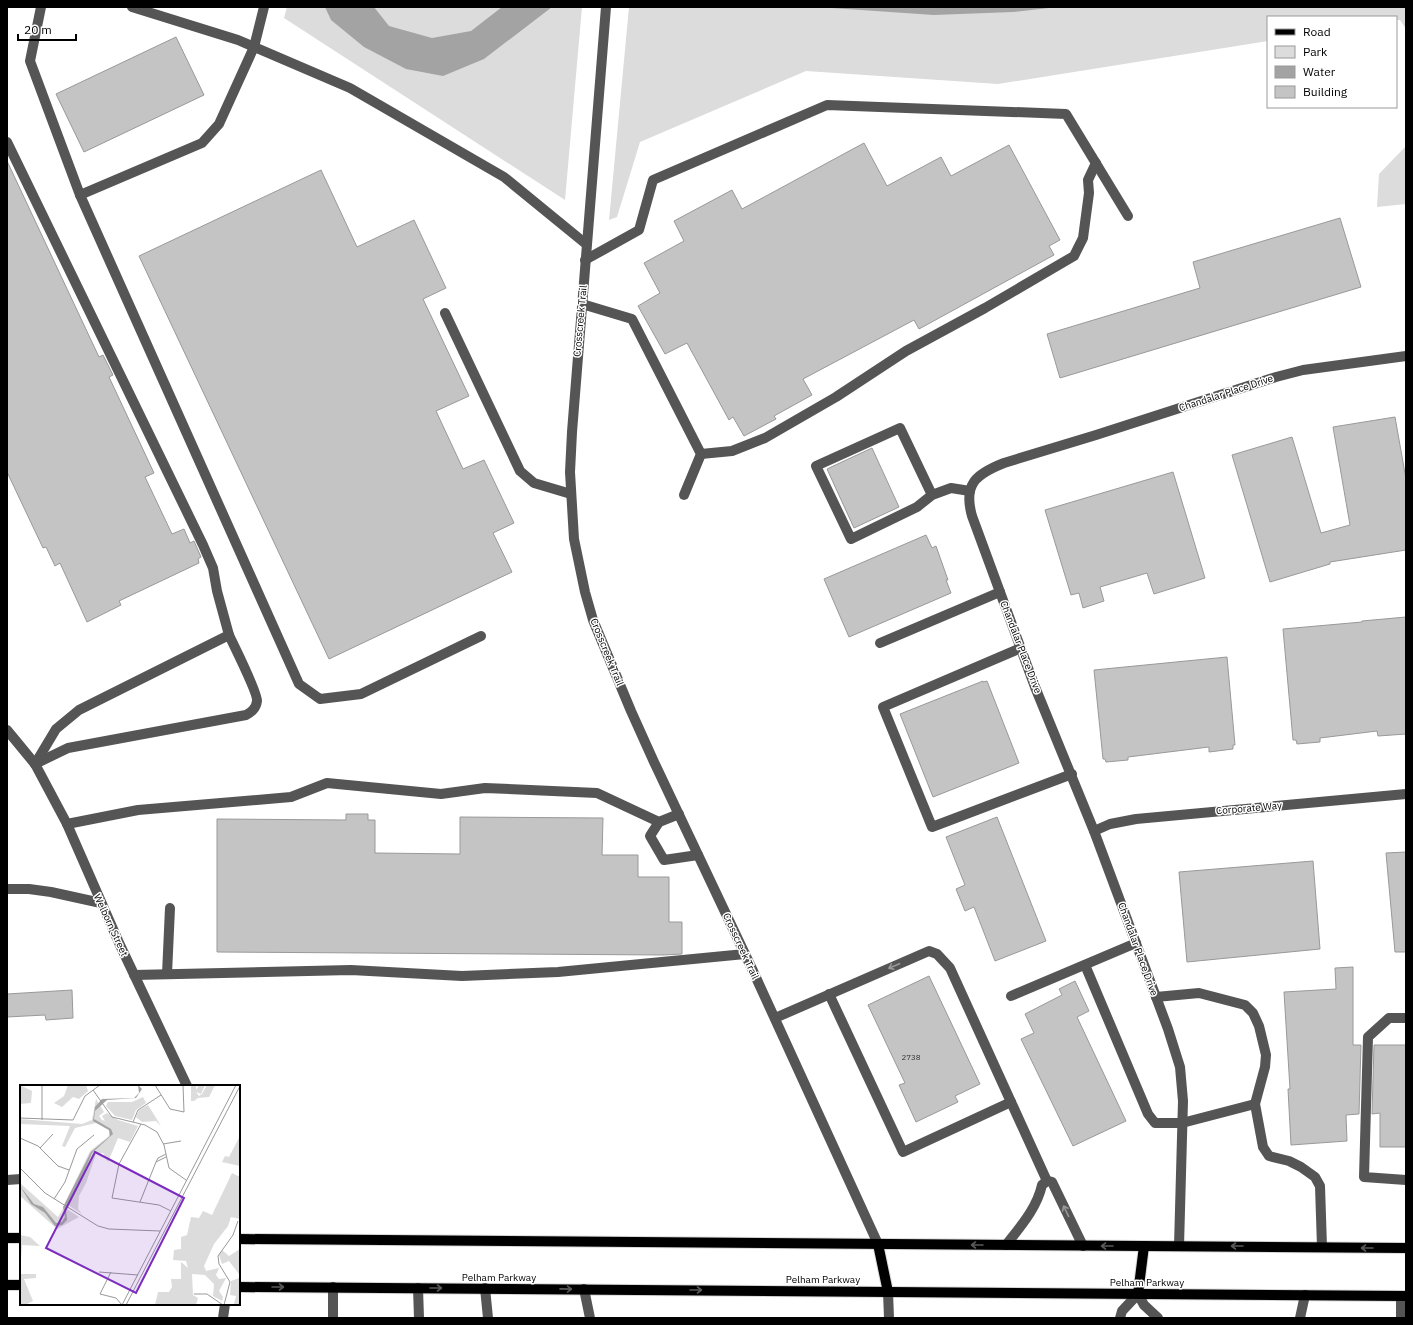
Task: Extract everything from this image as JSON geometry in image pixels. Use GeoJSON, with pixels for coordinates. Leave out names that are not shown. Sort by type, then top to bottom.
{"type":"FeatureCollection","features":[{"type":"Feature","properties":{"kind":"main road"},"geometry":{"type":"LineString","coordinates":[[7,1238],[20,1238]]}},
{"type":"Feature","properties":{"kind":"main road"},"geometry":{"type":"LineString","coordinates":[[240,1239],[1406,1248]]}},
{"type":"Feature","properties":{"kind":"main road"},"geometry":{"type":"LineString","coordinates":[[878,1244],[888,1292]]}},
{"type":"Feature","properties":{"kind":"main road"},"geometry":{"type":"LineString","coordinates":[[1138,1294],[1144,1246]]}},
{"type":"Feature","properties":{"kind":"main road"},"geometry":{"type":"LineString","coordinates":[[7,1285],[20,1285]]}},
{"type":"Feature","properties":{"kind":"main road","name":"Pelham Parkway"},"geometry":{"type":"LineString","coordinates":[[240,1287],[1403,1296]]}},
{"type":"Feature","properties":{"kind":"street"},"geometry":{"type":"LineString","coordinates":[[41,7],[30,61],[80,195],[299,684],[320,699],[361,694],[481,636]]}},
{"type":"Feature","properties":{"kind":"street"},"geometry":{"type":"LineString","coordinates":[[132,7],[238,40],[350,88],[504,178],[586,244]]}},
{"type":"Feature","properties":{"kind":"street"},"geometry":{"type":"LineString","coordinates":[[80,195],[202,143],[219,124],[254,47],[264,7]]}},
{"type":"Feature","properties":{"kind":"street","name":"Crosscreek Trail"},"geometry":{"type":"LineString","coordinates":[[606,7],[586,244],[570,472],[574,539],[585,592],[593,620],[631,711],[745,954],[878,1244]]}},
{"type":"Feature","properties":{"kind":"street"},"geometry":{"type":"LineString","coordinates":[[585,260],[639,230],[653,180],[827,105],[1066,114],[1128,216]]}},
{"type":"Feature","properties":{"kind":"street"},"geometry":{"type":"LineString","coordinates":[[7,142],[204,546],[213,568],[217,591],[229,635],[258,700],[254,709],[246,715],[68,748],[35,764]]}},
{"type":"Feature","properties":{"kind":"street"},"geometry":{"type":"LineString","coordinates":[[700,454],[732,452],[765,438],[836,397],[906,351],[985,308],[1074,256],[1084,238],[1089,193],[1088,180],[1096,163]]}},
{"type":"Feature","properties":{"kind":"street"},"geometry":{"type":"LineString","coordinates":[[582,304],[632,319],[700,454],[684,495]]}},
{"type":"Feature","properties":{"kind":"street"},"geometry":{"type":"LineString","coordinates":[[446,313],[520,471],[534,483],[571,494]]}},
{"type":"Feature","properties":{"kind":"street","name":"Chandalar Place Drive"},"geometry":{"type":"LineString","coordinates":[[1179,1246],[1183,1102],[1180,1067],[1168,1029],[1094,831],[1072,774],[1035,687],[972,516],[969,504],[970,492],[973,483],[981,475],[1004,462],[1096,435],[1276,377],[1304,370],[1406,356]]}},
{"type":"Feature","properties":{"kind":"street"},"geometry":{"type":"LineString","coordinates":[[932,495],[900,428],[816,466],[851,539],[917,507],[932,495],[951,488],[970,492]]}},
{"type":"Feature","properties":{"kind":"street"},"geometry":{"type":"LineString","coordinates":[[880,643],[1000,592]]}},
{"type":"Feature","properties":{"kind":"street"},"geometry":{"type":"LineString","coordinates":[[35,764],[56,729],[79,710],[229,635]]}},
{"type":"Feature","properties":{"kind":"street"},"geometry":{"type":"LineString","coordinates":[[1021,648],[883,707],[932,827],[1072,774]]}},
{"type":"Feature","properties":{"kind":"street","name":"Welborn Street"},"geometry":{"type":"LineString","coordinates":[[7,730],[35,764],[67,824],[134,975],[187,1085]]}},
{"type":"Feature","properties":{"kind":"street"},"geometry":{"type":"LineString","coordinates":[[67,824],[138,810],[291,797],[327,783],[441,794],[485,788],[597,793],[659,822]]}},
{"type":"Feature","properties":{"kind":"street","name":"Corporate Way"},"geometry":{"type":"LineString","coordinates":[[1094,831],[1110,824],[1136,819],[1406,794]]}},
{"type":"Feature","properties":{"kind":"street"},"geometry":{"type":"LineString","coordinates":[[679,814],[659,822],[650,836],[664,860],[698,855]]}},
{"type":"Feature","properties":{"kind":"street"},"geometry":{"type":"LineString","coordinates":[[7,889],[51,892],[102,903]]}},
{"type":"Feature","properties":{"kind":"street"},"geometry":{"type":"LineString","coordinates":[[167,974],[170,908]]}},
{"type":"Feature","properties":{"kind":"street"},"geometry":{"type":"LineString","coordinates":[[1011,996],[1136,943]]}},
{"type":"Feature","properties":{"kind":"street"},"geometry":{"type":"LineString","coordinates":[[774,1018],[930,951],[937,954],[950,968],[1047,1181],[1052,1182],[1083,1246]]}},
{"type":"Feature","properties":{"kind":"street"},"geometry":{"type":"LineString","coordinates":[[134,975],[351,970],[462,976],[550,973],[745,954]]}},
{"type":"Feature","properties":{"kind":"street"},"geometry":{"type":"LineString","coordinates":[[1085,965],[1148,1114],[1155,1123],[1182,1123],[1255,1104]]}},
{"type":"Feature","properties":{"kind":"street"},"geometry":{"type":"LineString","coordinates":[[1156,997],[1199,993],[1245,1005],[1253,1013],[1266,1055],[1255,1104],[1263,1147],[1269,1156],[1289,1161],[1315,1177],[1320,1186],[1322,1247]]}},
{"type":"Feature","properties":{"kind":"street"},"geometry":{"type":"LineString","coordinates":[[829,994],[903,1152],[1011,1102]]}},
{"type":"Feature","properties":{"kind":"street"},"geometry":{"type":"LineString","coordinates":[[1406,1018],[1389,1018],[1368,1037],[1364,1177],[1406,1180]]}},
{"type":"Feature","properties":{"kind":"street"},"geometry":{"type":"LineString","coordinates":[[7,1180],[20,1179]]}},
{"type":"Feature","properties":{"kind":"street"},"geometry":{"type":"LineString","coordinates":[[1006,1245],[1040,1197],[1042,1185],[1047,1181]]}},
{"type":"Feature","properties":{"kind":"street"},"geometry":{"type":"LineString","coordinates":[[333,1287],[333,1318]]}},
{"type":"Feature","properties":{"kind":"street"},"geometry":{"type":"LineString","coordinates":[[418,1288],[419,1318]]}},
{"type":"Feature","properties":{"kind":"street"},"geometry":{"type":"LineString","coordinates":[[485,1288],[488,1318]]}},
{"type":"Feature","properties":{"kind":"street"},"geometry":{"type":"LineString","coordinates":[[584,1289],[590,1318]]}},
{"type":"Feature","properties":{"kind":"street"},"geometry":{"type":"LineString","coordinates":[[888,1292],[889,1318]]}},
{"type":"Feature","properties":{"kind":"street"},"geometry":{"type":"LineString","coordinates":[[1120,1318],[1122,1311],[1138,1294],[1144,1305],[1158,1318]]}},
{"type":"Feature","properties":{"kind":"street"},"geometry":{"type":"LineString","coordinates":[[1300,1318],[1305,1295]]}},
{"type":"Feature","properties":{"kind":"street"},"geometry":{"type":"LineString","coordinates":[[1401,1318],[1403,1296]]}},
{"type":"Feature","properties":{"kind":"street"},"geometry":{"type":"LineString","coordinates":[[223,1318],[225,1305]]}},
{"type":"Feature","properties":{"kind":"green space"},"geometry":{"type":"Polygon","coordinates":[[[287,7],[582,7],[565,200],[284,18],[287,7]]]}},
{"type":"Feature","properties":{"kind":"green space"},"geometry":{"type":"Polygon","coordinates":[[[629,7],[1406,7],[1406,29],[1400,20],[1397,20],[1397,16],[1267,16],[1267,41],[998,84],[806,71],[640,142],[617,217],[609,220],[629,7]]]}},
{"type":"Feature","properties":{"kind":"green space"},"geometry":{"type":"Polygon","coordinates":[[[1406,146],[1406,204],[1377,207],[1379,174],[1406,146]]]}},
{"type":"Feature","properties":{"kind":"water"},"geometry":{"type":"Polygon","coordinates":[[[325,7],[374,7],[389,26],[432,38],[471,31],[502,7],[552,7],[484,59],[443,76],[406,69],[364,47],[331,20],[325,7]]]}},
{"type":"Feature","properties":{"kind":"water"},"geometry":{"type":"Polygon","coordinates":[[[817,7],[1057,7],[1013,12],[934,15],[817,7]]]}},
{"type":"Feature","properties":{"kind":"building"},"geometry":{"type":"Polygon","coordinates":[[[176,37],[204,95],[84,152],[56,94],[176,37]]]}},
{"type":"Feature","properties":{"kind":"building"},"geometry":{"type":"Polygon","coordinates":[[[864,143],[887,186],[941,157],[951,176],[1009,145],[1060,240],[1049,246],[1054,255],[919,329],[914,320],[803,379],[812,395],[774,416],[776,419],[744,436],[733,417],[729,420],[687,343],[665,354],[638,306],[660,293],[644,263],[684,241],[674,221],[732,190],[742,209],[864,143]]]}},
{"type":"Feature","properties":{"kind":"building"},"geometry":{"type":"Polygon","coordinates":[[[7,161],[99,357],[103,355],[113,375],[109,377],[154,473],[145,477],[172,534],[184,529],[190,543],[194,541],[201,557],[198,559],[199,563],[119,601],[121,605],[87,622],[60,563],[55,566],[46,547],[43,548],[7,472],[7,161]]]}},
{"type":"Feature","properties":{"kind":"building"},"geometry":{"type":"Polygon","coordinates":[[[321,170],[357,247],[414,220],[446,288],[423,299],[469,396],[436,411],[463,469],[484,460],[514,523],[493,533],[512,572],[329,659],[139,256],[321,170]]]}},
{"type":"Feature","properties":{"kind":"building"},"geometry":{"type":"Polygon","coordinates":[[[1340,218],[1361,287],[1060,378],[1047,334],[1200,288],[1193,262],[1340,218]]]}},
{"type":"Feature","properties":{"kind":"building"},"geometry":{"type":"Polygon","coordinates":[[[1395,417],[1406,479],[1406,550],[1330,562],[1330,564],[1270,582],[1232,455],[1292,437],[1321,533],[1350,525],[1333,427],[1395,417]]]}},
{"type":"Feature","properties":{"kind":"building"},"geometry":{"type":"Polygon","coordinates":[[[872,448],[899,507],[854,528],[827,469],[872,448]]]}},
{"type":"Feature","properties":{"kind":"building"},"geometry":{"type":"Polygon","coordinates":[[[1173,472],[1205,578],[1154,594],[1147,573],[1100,587],[1104,601],[1083,608],[1079,593],[1071,595],[1045,510],[1173,472]]]}},
{"type":"Feature","properties":{"kind":"building"},"geometry":{"type":"Polygon","coordinates":[[[926,535],[932,548],[936,546],[951,593],[849,637],[824,579],[926,535]]]}},
{"type":"Feature","properties":{"kind":"building"},"geometry":{"type":"Polygon","coordinates":[[[1406,617],[1406,734],[1378,736],[1377,731],[1320,738],[1320,742],[1297,744],[1296,740],[1293,740],[1283,629],[1406,617]]]}},
{"type":"Feature","properties":{"kind":"building"},"geometry":{"type":"Polygon","coordinates":[[[1227,657],[1235,745],[1233,745],[1233,749],[1209,752],[1209,747],[1128,757],[1128,760],[1106,762],[1105,759],[1103,759],[1094,670],[1227,657]]]}},
{"type":"Feature","properties":{"kind":"building"},"geometry":{"type":"Polygon","coordinates":[[[983,681],[987,681],[1019,763],[933,797],[900,714],[983,681]]]}},
{"type":"Feature","properties":{"kind":"building"},"geometry":{"type":"Polygon","coordinates":[[[346,814],[368,814],[368,820],[375,820],[375,853],[460,854],[460,817],[603,818],[602,855],[638,855],[638,877],[669,877],[669,922],[682,922],[682,954],[217,952],[217,819],[346,820],[346,814]]]}},
{"type":"Feature","properties":{"kind":"building"},"geometry":{"type":"Polygon","coordinates":[[[997,817],[1046,941],[995,961],[974,907],[965,911],[956,889],[965,885],[946,837],[997,817]]]}},
{"type":"Feature","properties":{"kind":"building"},"geometry":{"type":"Polygon","coordinates":[[[1406,852],[1406,952],[1395,952],[1386,853],[1406,852]]]}},
{"type":"Feature","properties":{"kind":"building"},"geometry":{"type":"Polygon","coordinates":[[[1313,861],[1320,949],[1187,962],[1179,872],[1313,861]]]}},
{"type":"Feature","properties":{"kind":"building"},"geometry":{"type":"Polygon","coordinates":[[[1353,967],[1353,1045],[1361,1045],[1359,1114],[1346,1115],[1347,1141],[1291,1145],[1288,1089],[1290,1089],[1284,992],[1336,989],[1335,968],[1353,967]]]}},
{"type":"Feature","properties":{"kind":"building"},"geometry":{"type":"Polygon","coordinates":[[[929,976],[980,1084],[955,1096],[958,1102],[916,1122],[899,1085],[905,1083],[868,1005],[929,976]]]}},
{"type":"Feature","properties":{"kind":"building"},"geometry":{"type":"Polygon","coordinates":[[[1075,981],[1089,1011],[1077,1017],[1126,1121],[1073,1146],[1021,1039],[1034,1033],[1025,1014],[1062,995],[1059,989],[1075,981]]]}},
{"type":"Feature","properties":{"kind":"building"},"geometry":{"type":"Polygon","coordinates":[[[72,990],[73,1018],[46,1020],[45,1015],[7,1017],[7,994],[72,990]]]}},
{"type":"Feature","properties":{"kind":"building"},"geometry":{"type":"Polygon","coordinates":[[[1374,1045],[1406,1045],[1406,1147],[1380,1147],[1380,1113],[1372,1114],[1374,1045]]]}}]}
